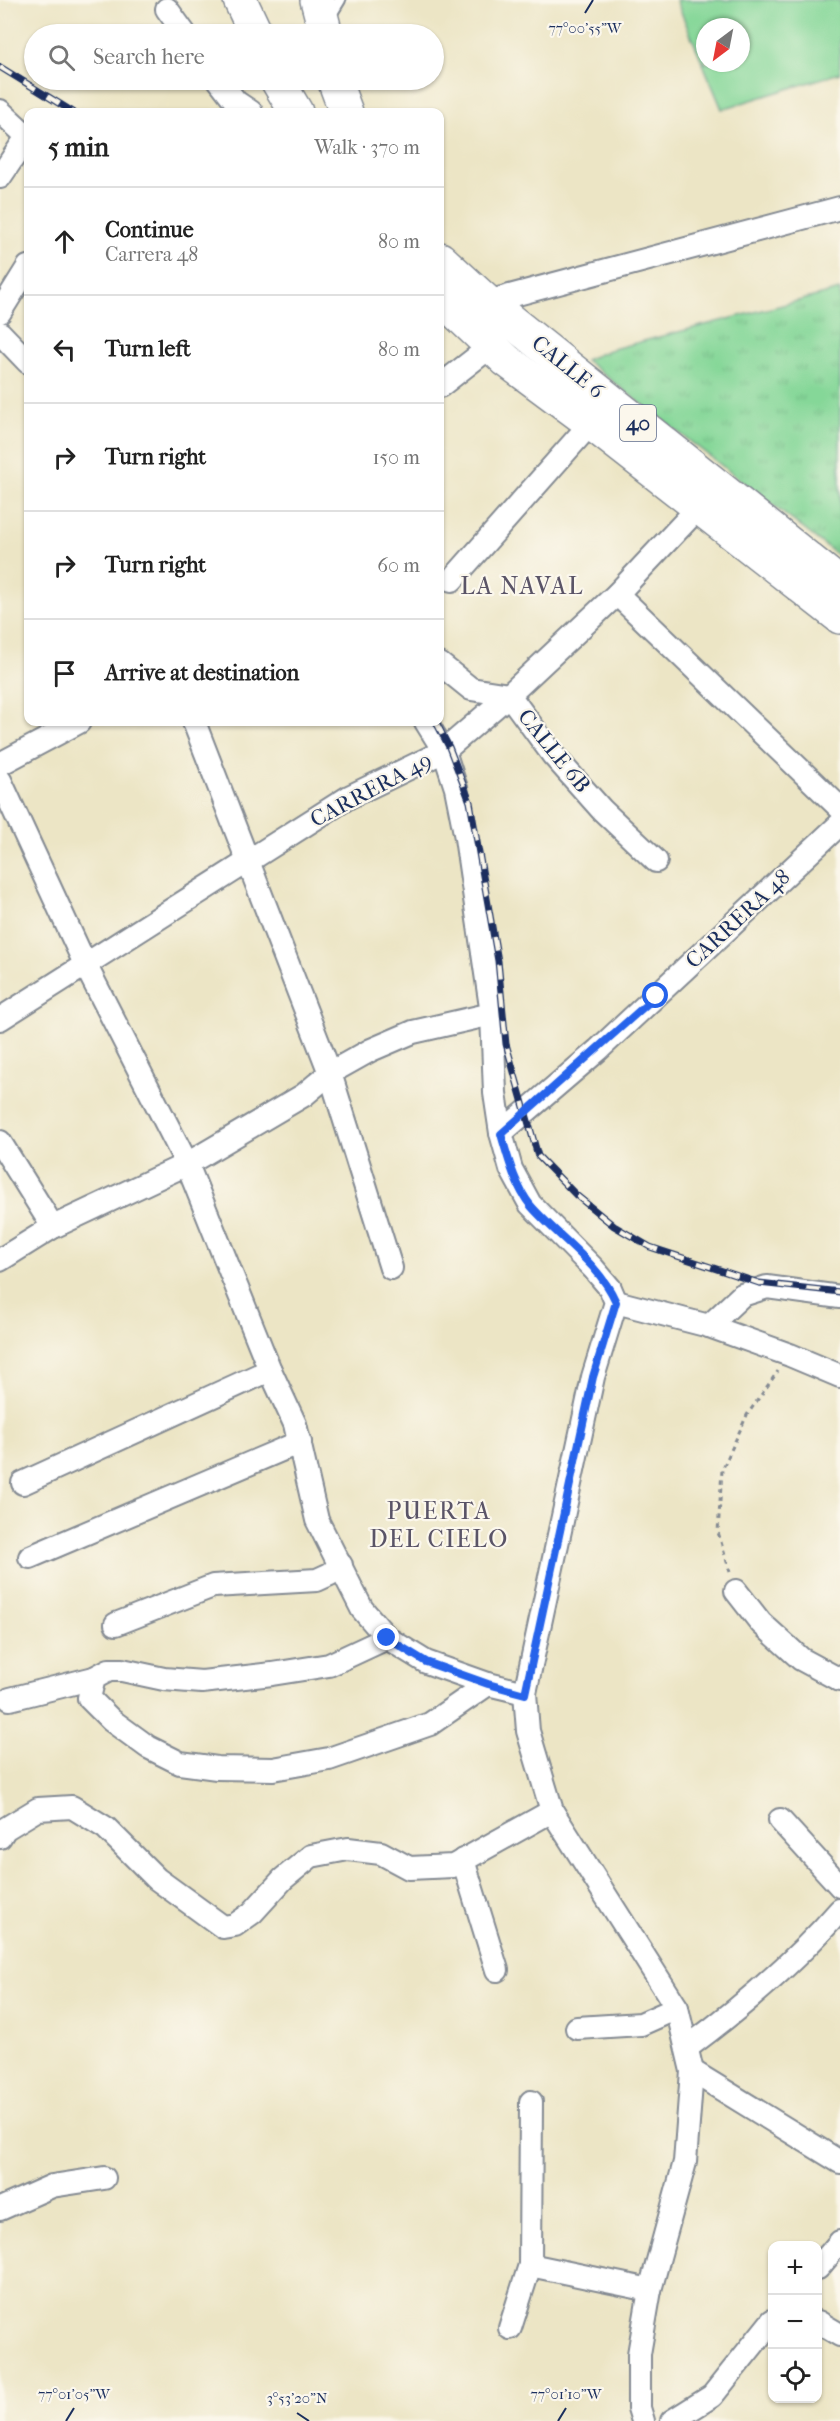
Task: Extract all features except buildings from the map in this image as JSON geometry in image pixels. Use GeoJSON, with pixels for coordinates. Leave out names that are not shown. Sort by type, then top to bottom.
{"type":"FeatureCollection","features":[{"type":"Feature","properties":{"kind":"highway"},"geometry":{"type":"LineString","coordinates":[[240,0],[251,24]]}},
{"type":"Feature","properties":{"kind":"highway"},"geometry":{"type":"LineString","coordinates":[[283,90],[294,108]]}},
{"type":"Feature","properties":{"kind":"highway"},"geometry":{"type":"LineString","coordinates":[[338,90],[344,108]]}},
{"type":"Feature","properties":{"kind":"highway","name":"CALLE 6"},"geometry":{"type":"LineString","coordinates":[[444,263],[487,302],[840,584]]}},
{"type":"Feature","properties":{"kind":"highway","name":"CALLE 6"},"geometry":{"type":"LineString","coordinates":[[444,301],[490,347],[840,617]]}},
{"type":"Feature","properties":{"kind":"street"},"geometry":{"type":"LineString","coordinates":[[167,9],[178,24]]}},
{"type":"Feature","properties":{"kind":"street"},"geometry":{"type":"LineString","coordinates":[[227,90],[236,102],[245,108]]}},
{"type":"Feature","properties":{"kind":"street"},"geometry":{"type":"LineString","coordinates":[[0,111],[24,133]]}},
{"type":"Feature","properties":{"kind":"street"},"geometry":{"type":"LineString","coordinates":[[0,177],[24,143]]}},
{"type":"Feature","properties":{"kind":"street"},"geometry":{"type":"LineString","coordinates":[[487,302],[840,208]]}},
{"type":"Feature","properties":{"kind":"street"},"geometry":{"type":"LineString","coordinates":[[0,312],[24,273]]}},
{"type":"Feature","properties":{"kind":"street"},"geometry":{"type":"LineString","coordinates":[[0,333],[24,358]]}},
{"type":"Feature","properties":{"kind":"street"},"geometry":{"type":"LineString","coordinates":[[444,383],[490,347]]}},
{"type":"Feature","properties":{"kind":"street"},"geometry":{"type":"LineString","coordinates":[[452,580],[591,423]]}},
{"type":"Feature","properties":{"kind":"street","name":"CARRERA 49"},"geometry":{"type":"LineString","coordinates":[[0,1019],[349,797],[444,751],[509,695],[617,594],[699,507]]}},
{"type":"Feature","properties":{"kind":"street"},"geometry":{"type":"LineString","coordinates":[[617,594],[840,808]]}},
{"type":"Feature","properties":{"kind":"street","name":"CALLE 6B"},"geometry":{"type":"LineString","coordinates":[[444,667],[471,689],[509,695],[553,755],[595,802],[656,861]]}},
{"type":"Feature","properties":{"kind":"street"},"geometry":{"type":"LineString","coordinates":[[0,764],[71,726]]}},
{"type":"Feature","properties":{"kind":"street"},"geometry":{"type":"LineString","coordinates":[[196,726],[330,1073],[391,1268]]}},
{"type":"Feature","properties":{"kind":"street"},"geometry":{"type":"LineString","coordinates":[[428,726],[444,751],[456,788],[466,838],[492,1014],[495,1093],[501,1134],[512,1169],[530,1204],[593,1268],[610,1288],[616,1302],[593,1377],[525,1694],[528,1731],[552,1810],[677,2008],[693,2071],[685,2162],[650,2290],[639,2354],[639,2408],[643,2421]]}},
{"type":"Feature","properties":{"kind":"street"},"geometry":{"type":"LineString","coordinates":[[0,780],[86,966],[187,1164],[270,1370],[295,1424],[317,1520],[362,1609],[387,1638],[426,1662],[488,1684],[525,1694]]}},
{"type":"Feature","properties":{"kind":"street","name":"CARRERA 48"},"geometry":{"type":"LineString","coordinates":[[501,1134],[606,1042],[840,824]]}},
{"type":"Feature","properties":{"kind":"street"},"geometry":{"type":"LineString","coordinates":[[0,1260],[53,1227],[187,1164],[304,1095],[330,1073],[371,1050],[413,1032],[492,1014]]}},
{"type":"Feature","properties":{"kind":"street"},"geometry":{"type":"LineString","coordinates":[[0,1142],[53,1227]]}},
{"type":"Feature","properties":{"kind":"street"},"geometry":{"type":"LineString","coordinates":[[709,1326],[742,1295],[767,1287],[840,1297]]}},
{"type":"Feature","properties":{"kind":"street"},"geometry":{"type":"LineString","coordinates":[[616,1302],[709,1326],[840,1376]]}},
{"type":"Feature","properties":{"kind":"street"},"geometry":{"type":"LineString","coordinates":[[23,1483],[270,1370]]}},
{"type":"Feature","properties":{"kind":"street"},"geometry":{"type":"LineString","coordinates":[[30,1557],[300,1442]]}},
{"type":"Feature","properties":{"kind":"street"},"geometry":{"type":"LineString","coordinates":[[116,1624],[213,1586],[317,1580],[330,1574],[341,1565]]}},
{"type":"Feature","properties":{"kind":"street"},"geometry":{"type":"LineString","coordinates":[[736,1591],[761,1623],[801,1659],[840,1680]]}},
{"type":"Feature","properties":{"kind":"street"},"geometry":{"type":"LineString","coordinates":[[10,1699],[94,1678],[115,1670],[164,1679],[202,1682],[329,1665],[387,1638]]}},
{"type":"Feature","properties":{"kind":"street"},"geometry":{"type":"LineString","coordinates":[[94,1678],[89,1698],[111,1720],[148,1747],[180,1763],[217,1768],[273,1769],[328,1759],[430,1724],[488,1684]]}},
{"type":"Feature","properties":{"kind":"street"},"geometry":{"type":"LineString","coordinates":[[0,1837],[5,1830],[38,1809],[72,1807],[106,1828],[157,1879],[223,1927],[235,1925],[252,1913],[283,1879],[311,1856],[348,1849],[381,1853],[409,1868],[453,1866],[552,1810]]}},
{"type":"Feature","properties":{"kind":"street"},"geometry":{"type":"LineString","coordinates":[[780,1820],[840,1886]]}},
{"type":"Feature","properties":{"kind":"street"},"geometry":{"type":"LineString","coordinates":[[463,1860],[497,1970]]}},
{"type":"Feature","properties":{"kind":"street"},"geometry":{"type":"LineString","coordinates":[[688,2047],[736,2011],[819,1935],[840,1910]]}},
{"type":"Feature","properties":{"kind":"street"},"geometry":{"type":"LineString","coordinates":[[576,2028],[641,2024],[677,2008]]}},
{"type":"Feature","properties":{"kind":"street"},"geometry":{"type":"LineString","coordinates":[[693,2071],[840,2162]]}},
{"type":"Feature","properties":{"kind":"street"},"geometry":{"type":"LineString","coordinates":[[510,2328],[530,2265],[531,2102]]}},
{"type":"Feature","properties":{"kind":"street"},"geometry":{"type":"LineString","coordinates":[[0,2209],[52,2186],[104,2178]]}},
{"type":"Feature","properties":{"kind":"street"},"geometry":{"type":"LineString","coordinates":[[822,2263],[840,2242]]}},
{"type":"Feature","properties":{"kind":"street"},"geometry":{"type":"LineString","coordinates":[[530,2265],[650,2290]]}},
{"type":"Feature","properties":{"kind":"street"},"geometry":{"type":"LineString","coordinates":[[822,2324],[840,2335]]}},
{"type":"Feature","properties":{"kind":"street"},"geometry":{"type":"LineString","coordinates":[[672,2421],[712,2396],[768,2326]]}},
{"type":"Feature","properties":{"kind":"path"},"geometry":{"type":"LineString","coordinates":[[736,1591],[718,1532],[722,1470],[747,1415],[790,1355]]}},
{"type":"Feature","properties":{"kind":"green space"},"geometry":{"type":"Polygon","coordinates":[[[676,0],[840,0],[840,73],[722,109],[706,72],[750,72],[750,18],[696,18],[696,47],[676,0]]]}},
{"type":"Feature","properties":{"kind":"green space"},"geometry":{"type":"Polygon","coordinates":[[[840,290],[840,557],[585,360],[609,350],[840,290]]]}},
{"type":"Feature","properties":{"kind":"railway"},"geometry":{"type":"LineString","coordinates":[[0,67],[24,82]]}},
{"type":"Feature","properties":{"kind":"railway"},"geometry":{"type":"LineString","coordinates":[[37,90],[67,108]]}},
{"type":"Feature","properties":{"kind":"railway"},"geometry":{"type":"LineString","coordinates":[[438,726],[449,747],[470,802],[498,961],[506,1044],[538,1156],[576,1195],[614,1226],[650,1247],[759,1283],[840,1292]]}},
{"type":"Feature","properties":{"kind":"district","name":"LA NAVAL"},"geometry":{"type":"Point","coordinates":[522,586]}},
{"type":"Feature","properties":{"kind":"district","name":"PUERTA DEL CIELO"},"geometry":{"type":"Point","coordinates":[439,1525]}},
{"type":"Feature","properties":{"kind":"route"},"geometry":{"type":"LineString","coordinates":[[387,1638],[426,1662],[488,1684],[525,1694],[593,1377],[616,1302],[610,1288],[593,1268],[530,1204],[512,1169],[501,1134],[656,996]]}}]}
